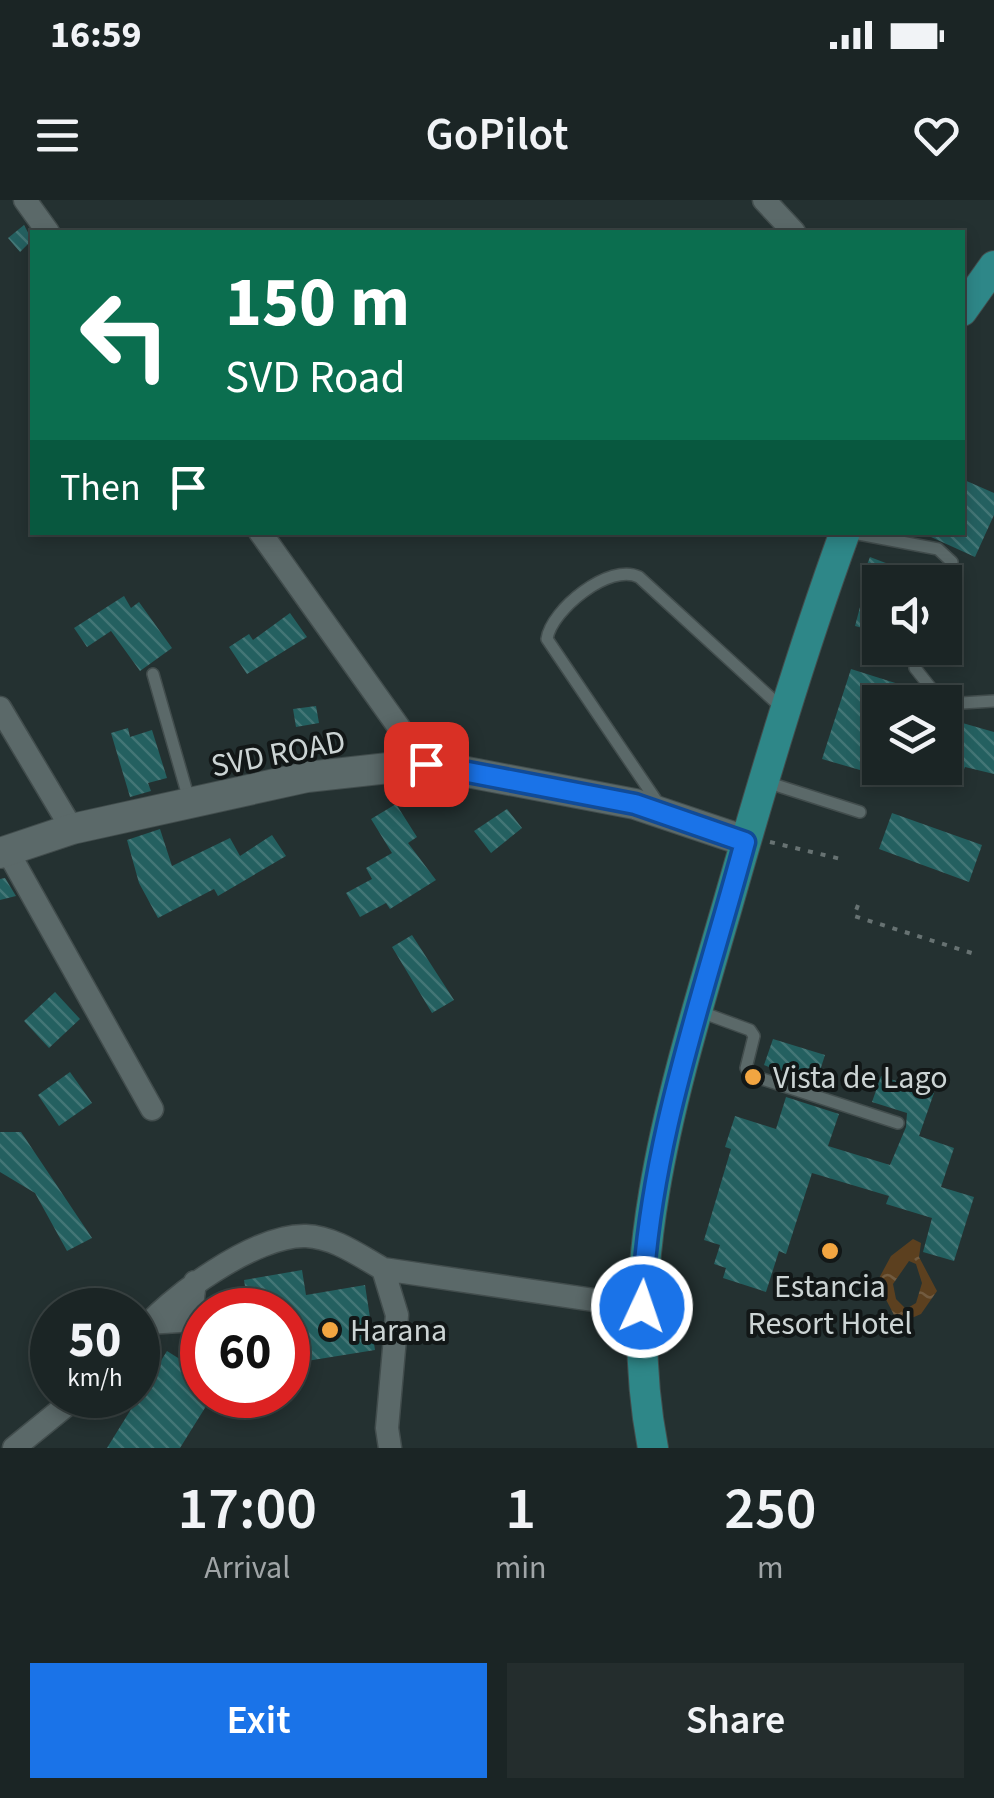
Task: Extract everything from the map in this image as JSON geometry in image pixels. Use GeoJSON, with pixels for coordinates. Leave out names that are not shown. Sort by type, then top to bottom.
{"type":"FeatureCollection","features":[{"type":"Feature","properties":{"kind":"main road"},"geometry":{"type":"LineString","coordinates":[[965,306],[994,266]]}},
{"type":"Feature","properties":{"kind":"main road"},"geometry":{"type":"LineString","coordinates":[[653,1448],[640,1342],[644,1259],[660,1154],[762,781],[845,535]]}},
{"type":"Feature","properties":{"kind":"main road","name":"SVD ROAD"},"geometry":{"type":"LineString","coordinates":[[4,852],[72,830],[191,807],[307,778],[426,764],[616,800],[746,839]]}},
{"type":"Feature","properties":{"kind":"street"},"geometry":{"type":"LineString","coordinates":[[26,200],[47,230]]}},
{"type":"Feature","properties":{"kind":"street"},"geometry":{"type":"LineString","coordinates":[[764,200],[792,230]]}},
{"type":"Feature","properties":{"kind":"street"},"geometry":{"type":"LineString","coordinates":[[262,535],[426,764]]}},
{"type":"Feature","properties":{"kind":"street"},"geometry":{"type":"LineString","coordinates":[[0,708],[72,830]]}},
{"type":"Feature","properties":{"kind":"street"},"geometry":{"type":"LineString","coordinates":[[4,852],[152,1109]]}},
{"type":"Feature","properties":{"kind":"street"},"geometry":{"type":"LineString","coordinates":[[160,1314],[195,1282],[228,1260],[300,1235],[346,1248],[383,1270],[642,1307]]}},
{"type":"Feature","properties":{"kind":"street"},"geometry":{"type":"LineString","coordinates":[[383,1270],[397,1315],[387,1428],[390,1448]]}},
{"type":"Feature","properties":{"kind":"street"},"geometry":{"type":"LineString","coordinates":[[14,1448],[51,1418]]}},
{"type":"Feature","properties":{"kind":"lane"},"geometry":{"type":"LineString","coordinates":[[861,535],[938,550],[951,565]]}},
{"type":"Feature","properties":{"kind":"lane"},"geometry":{"type":"LineString","coordinates":[[665,814],[553,651],[547,639],[552,619],[607,576],[630,572],[785,711]]}},
{"type":"Feature","properties":{"kind":"lane"},"geometry":{"type":"LineString","coordinates":[[915,665],[929,685]]}},
{"type":"Feature","properties":{"kind":"lane"},"geometry":{"type":"LineString","coordinates":[[153,674],[191,807]]}},
{"type":"Feature","properties":{"kind":"lane"},"geometry":{"type":"LineString","coordinates":[[962,702],[994,700]]}},
{"type":"Feature","properties":{"kind":"lane"},"geometry":{"type":"LineString","coordinates":[[762,781],[860,812]]}},
{"type":"Feature","properties":{"kind":"lane"},"geometry":{"type":"LineString","coordinates":[[697,1010],[750,1030],[754,1036],[746,1068],[750,1074],[898,1123]]}},
{"type":"Feature","properties":{"kind":"path"},"geometry":{"type":"LineString","coordinates":[[746,839],[845,860]]}},
{"type":"Feature","properties":{"kind":"path"},"geometry":{"type":"LineString","coordinates":[[858,905],[854,916],[978,955]]}},
{"type":"Feature","properties":{"kind":"water"},"geometry":{"type":"Polygon","coordinates":[[[913,1239],[921,1243],[919,1257],[937,1291],[921,1314],[907,1320],[894,1315],[877,1282],[891,1256],[913,1239]],[[909,1261],[893,1284],[896,1299],[906,1309],[916,1303],[922,1283],[916,1264],[909,1261]]]}},
{"type":"Feature","properties":{"kind":"building"},"geometry":{"type":"Polygon","coordinates":[[[24,225],[30,242],[20,252],[8,238],[24,225]]]}},
{"type":"Feature","properties":{"kind":"building"},"geometry":{"type":"Polygon","coordinates":[[[965,480],[994,493],[994,515],[975,557],[927,535],[965,535],[965,480]]]}},
{"type":"Feature","properties":{"kind":"building"},"geometry":{"type":"Polygon","coordinates":[[[870,557],[891,565],[867,565],[870,557]]]}},
{"type":"Feature","properties":{"kind":"building"},"geometry":{"type":"Polygon","coordinates":[[[124,596],[131,608],[139,602],[172,648],[140,671],[111,631],[87,647],[74,628],[124,596]]]}},
{"type":"Feature","properties":{"kind":"building"},"geometry":{"type":"Polygon","coordinates":[[[862,599],[862,628],[855,626],[862,599]]]}},
{"type":"Feature","properties":{"kind":"building"},"geometry":{"type":"Polygon","coordinates":[[[290,613],[307,637],[247,674],[229,647],[249,634],[253,640],[290,613]]]}},
{"type":"Feature","properties":{"kind":"building"},"geometry":{"type":"Polygon","coordinates":[[[851,669],[902,685],[862,685],[860,770],[822,759],[851,669]]]}},
{"type":"Feature","properties":{"kind":"building"},"geometry":{"type":"Polygon","coordinates":[[[316,706],[319,723],[296,727],[293,709],[316,706]]]}},
{"type":"Feature","properties":{"kind":"building"},"geometry":{"type":"Polygon","coordinates":[[[962,723],[994,732],[994,774],[965,767],[962,774],[962,723]]]}},
{"type":"Feature","properties":{"kind":"building"},"geometry":{"type":"Polygon","coordinates":[[[128,728],[130,737],[152,730],[167,778],[148,783],[151,791],[130,797],[111,733],[128,728]]]}},
{"type":"Feature","properties":{"kind":"building"},"geometry":{"type":"Polygon","coordinates":[[[396,804],[417,837],[408,843],[436,880],[390,909],[386,903],[360,917],[346,893],[372,879],[366,868],[392,853],[371,819],[396,804]]]}},
{"type":"Feature","properties":{"kind":"building"},"geometry":{"type":"Polygon","coordinates":[[[507,809],[522,828],[491,853],[474,831],[507,809]]]}},
{"type":"Feature","properties":{"kind":"building"},"geometry":{"type":"Polygon","coordinates":[[[892,813],[982,845],[969,882],[879,849],[892,813]]]}},
{"type":"Feature","properties":{"kind":"building"},"geometry":{"type":"Polygon","coordinates":[[[160,829],[172,866],[230,838],[240,856],[272,835],[286,856],[218,896],[214,889],[158,918],[139,883],[127,840],[160,829]]]}},
{"type":"Feature","properties":{"kind":"building"},"geometry":{"type":"Polygon","coordinates":[[[5,878],[16,896],[0,900],[0,879],[5,878]]]}},
{"type":"Feature","properties":{"kind":"building"},"geometry":{"type":"Polygon","coordinates":[[[412,935],[454,1000],[432,1013],[392,947],[412,935]]]}},
{"type":"Feature","properties":{"kind":"building"},"geometry":{"type":"Polygon","coordinates":[[[55,992],[80,1019],[49,1048],[24,1021],[55,992]]]}},
{"type":"Feature","properties":{"kind":"building"},"geometry":{"type":"Polygon","coordinates":[[[773,1039],[825,1055],[815,1086],[764,1065],[773,1039]]]}},
{"type":"Feature","properties":{"kind":"building"},"geometry":{"type":"Polygon","coordinates":[[[70,1072],[92,1103],[59,1126],[38,1095],[70,1072]]]}},
{"type":"Feature","properties":{"kind":"building"},"geometry":{"type":"Polygon","coordinates":[[[881,1076],[934,1093],[919,1136],[954,1148],[941,1187],[974,1197],[954,1261],[923,1252],[932,1218],[886,1204],[889,1196],[812,1173],[786,1254],[779,1251],[766,1292],[723,1278],[726,1268],[714,1264],[720,1245],[704,1240],[731,1149],[725,1147],[735,1116],[776,1129],[786,1097],[839,1114],[828,1146],[890,1165],[906,1127],[907,1113],[872,1102],[881,1076]]]}},
{"type":"Feature","properties":{"kind":"building"},"geometry":{"type":"Polygon","coordinates":[[[0,1132],[21,1132],[92,1238],[67,1251],[35,1193],[0,1172],[0,1132]]]}},
{"type":"Feature","properties":{"kind":"building","name":"Harana"},"geometry":{"type":"Polygon","coordinates":[[[302,1270],[305,1288],[245,1288],[244,1280],[302,1270]]]}},
{"type":"Feature","properties":{"kind":"building","name":"Harana"},"geometry":{"type":"Polygon","coordinates":[[[365,1285],[375,1350],[310,1360],[310,1294],[365,1285]]]}},
{"type":"Feature","properties":{"kind":"building"},"geometry":{"type":"Polygon","coordinates":[[[167,1351],[180,1359],[180,1418],[199,1418],[180,1448],[107,1448],[126,1418],[160,1418],[160,1362],[167,1351]]]}},
{"type":"Feature","properties":{"kind":"place","name":"Vista de Lago"},"geometry":{"type":"Point","coordinates":[753,1077]}},
{"type":"Feature","properties":{"kind":"place","name":"Estancia Resort Hotel"},"geometry":{"type":"Point","coordinates":[830,1251]}},
{"type":"Feature","properties":{"kind":"place","name":"Harana"},"geometry":{"type":"Point","coordinates":[330,1330]}},
{"type":"Feature","properties":{"kind":"route"},"geometry":{"type":"LineString","coordinates":[[426,764],[635,804],[745,842],[660,1154],[644,1259],[642,1307]]}}]}
